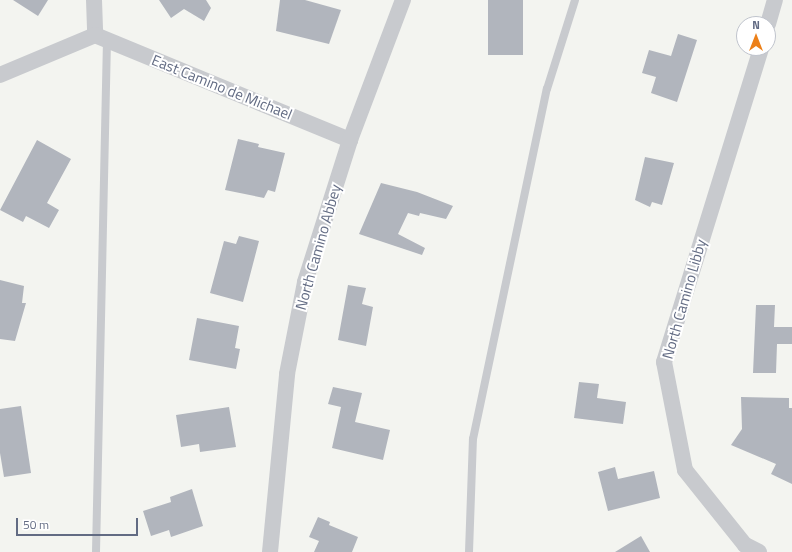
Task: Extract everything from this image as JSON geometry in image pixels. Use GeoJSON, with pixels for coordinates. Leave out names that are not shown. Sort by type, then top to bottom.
{"type":"FeatureCollection","features":[{"type":"Feature","properties":{"kind":"street"},"geometry":{"type":"LineString","coordinates":[[0,75],[101,38],[94,0]]}},
{"type":"Feature","properties":{"kind":"street","name":"North Camino Abbey"},"geometry":{"type":"LineString","coordinates":[[270,552],[287,374],[305,282],[350,140],[403,0]]}},
{"type":"Feature","properties":{"kind":"street"},"geometry":{"type":"LineString","coordinates":[[770,16],[775,0]]}},
{"type":"Feature","properties":{"kind":"street","name":"East Camino de Michael"},"geometry":{"type":"LineString","coordinates":[[101,38],[350,140]]}},
{"type":"Feature","properties":{"kind":"street","name":"North Camino Libby"},"geometry":{"type":"LineString","coordinates":[[759,56],[664,362],[685,470],[745,545],[759,552]]}},
{"type":"Feature","properties":{"kind":"lane"},"geometry":{"type":"LineString","coordinates":[[469,552],[473,439],[547,89],[576,0]]}},
{"type":"Feature","properties":{"kind":"lane"},"geometry":{"type":"LineString","coordinates":[[96,552],[101,38]]}},
{"type":"Feature","properties":{"kind":"building"},"geometry":{"type":"Polygon","coordinates":[[[13,0],[48,0],[38,16],[13,0]]]}},
{"type":"Feature","properties":{"kind":"building"},"geometry":{"type":"Polygon","coordinates":[[[159,0],[206,0],[211,8],[204,21],[184,9],[171,18],[159,0]]]}},
{"type":"Feature","properties":{"kind":"building"},"geometry":{"type":"Polygon","coordinates":[[[280,0],[305,0],[341,10],[329,44],[276,31],[280,0]]]}},
{"type":"Feature","properties":{"kind":"building"},"geometry":{"type":"Polygon","coordinates":[[[488,0],[523,0],[523,55],[488,55],[488,0]]]}},
{"type":"Feature","properties":{"kind":"building"},"geometry":{"type":"Polygon","coordinates":[[[678,34],[697,40],[677,102],[651,93],[656,77],[642,73],[649,50],[671,56],[678,34]]]}},
{"type":"Feature","properties":{"kind":"building"},"geometry":{"type":"Polygon","coordinates":[[[238,139],[259,144],[258,147],[285,153],[275,192],[268,190],[264,198],[225,190],[238,139]]]}},
{"type":"Feature","properties":{"kind":"building"},"geometry":{"type":"Polygon","coordinates":[[[37,140],[71,159],[47,203],[59,210],[49,228],[26,216],[23,222],[0,210],[37,140]]]}},
{"type":"Feature","properties":{"kind":"building"},"geometry":{"type":"Polygon","coordinates":[[[645,157],[674,163],[662,205],[652,202],[650,207],[635,200],[645,157]]]}},
{"type":"Feature","properties":{"kind":"building"},"geometry":{"type":"Polygon","coordinates":[[[381,183],[417,192],[453,206],[446,219],[420,213],[419,216],[408,213],[398,234],[425,248],[422,255],[359,234],[381,183]]]}},
{"type":"Feature","properties":{"kind":"building"},"geometry":{"type":"Polygon","coordinates":[[[239,236],[259,241],[243,302],[210,293],[224,241],[236,244],[239,236]]]}},
{"type":"Feature","properties":{"kind":"building"},"geometry":{"type":"Polygon","coordinates":[[[0,280],[24,286],[22,303],[26,303],[15,341],[0,339],[0,280]]]}},
{"type":"Feature","properties":{"kind":"building"},"geometry":{"type":"Polygon","coordinates":[[[348,285],[366,288],[362,304],[373,307],[366,346],[338,340],[348,285]]]}},
{"type":"Feature","properties":{"kind":"building"},"geometry":{"type":"Polygon","coordinates":[[[756,305],[775,305],[774,327],[792,327],[792,344],[777,344],[776,373],[753,373],[756,305]]]}},
{"type":"Feature","properties":{"kind":"building"},"geometry":{"type":"Polygon","coordinates":[[[197,318],[239,326],[235,348],[240,349],[236,369],[189,360],[197,318]]]}},
{"type":"Feature","properties":{"kind":"building"},"geometry":{"type":"Polygon","coordinates":[[[579,382],[599,384],[597,398],[626,402],[623,424],[574,418],[579,382]]]}},
{"type":"Feature","properties":{"kind":"building"},"geometry":{"type":"Polygon","coordinates":[[[333,387],[362,393],[355,422],[390,430],[383,460],[332,448],[341,407],[328,404],[333,387]]]}},
{"type":"Feature","properties":{"kind":"building"},"geometry":{"type":"Polygon","coordinates":[[[741,397],[789,398],[789,408],[792,408],[792,484],[771,474],[776,464],[731,445],[742,429],[741,397]]]}},
{"type":"Feature","properties":{"kind":"building"},"geometry":{"type":"Polygon","coordinates":[[[21,406],[31,473],[4,477],[0,453],[0,409],[21,406]]]}},
{"type":"Feature","properties":{"kind":"building"},"geometry":{"type":"Polygon","coordinates":[[[229,407],[236,447],[200,452],[199,444],[181,447],[176,415],[229,407]]]}},
{"type":"Feature","properties":{"kind":"building"},"geometry":{"type":"Polygon","coordinates":[[[615,467],[618,479],[654,471],[660,498],[608,511],[598,472],[615,467]]]}},
{"type":"Feature","properties":{"kind":"building"},"geometry":{"type":"Polygon","coordinates":[[[192,489],[203,526],[171,537],[169,530],[151,536],[143,511],[171,502],[170,497],[192,489]]]}},
{"type":"Feature","properties":{"kind":"building"},"geometry":{"type":"Polygon","coordinates":[[[318,517],[330,522],[329,525],[358,537],[352,552],[314,552],[319,541],[309,537],[318,517]]]}},
{"type":"Feature","properties":{"kind":"building"},"geometry":{"type":"Polygon","coordinates":[[[641,536],[650,552],[615,552],[641,536]]]}}]}
